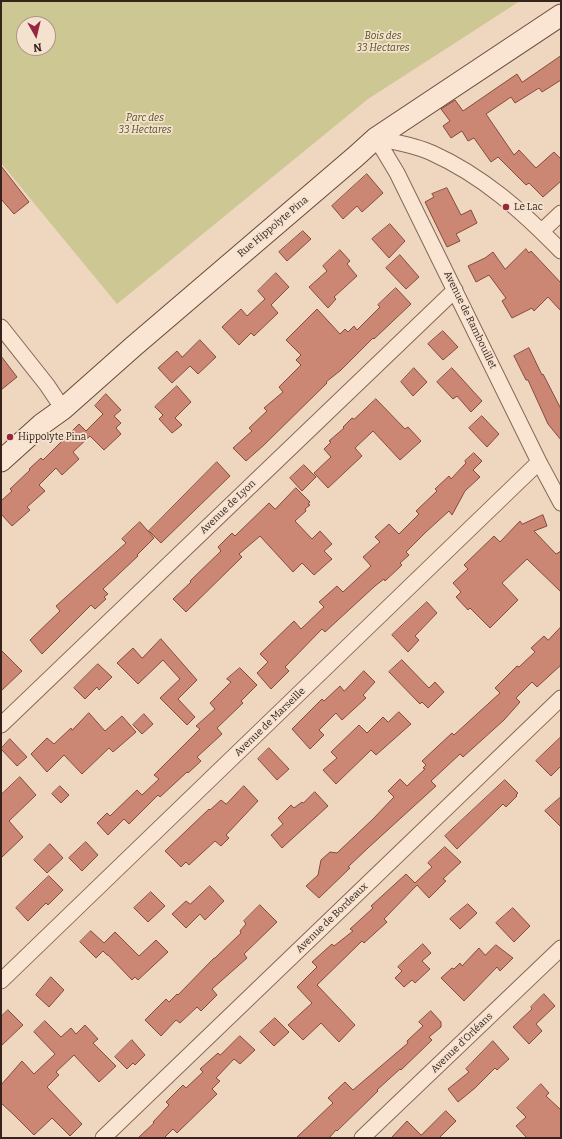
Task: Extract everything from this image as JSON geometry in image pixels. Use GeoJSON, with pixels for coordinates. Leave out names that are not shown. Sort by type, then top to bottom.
{"type":"FeatureCollection","features":[{"type":"Feature","properties":{"kind":"main road","name":"Rue Hippolyte Pina"},"geometry":{"type":"LineString","coordinates":[[1,461],[42,424],[63,409],[376,138],[561,15]]}},
{"type":"Feature","properties":{"kind":"street"},"geometry":{"type":"LineString","coordinates":[[376,138],[431,152],[478,178],[502,196],[542,231],[561,251]]}},
{"type":"Feature","properties":{"kind":"street","name":"Avenue de Rambouillet"},"geometry":{"type":"LineString","coordinates":[[376,138],[397,173],[539,462],[560,500]]}},
{"type":"Feature","properties":{"kind":"street"},"geometry":{"type":"LineString","coordinates":[[542,231],[561,213]]}},
{"type":"Feature","properties":{"kind":"street","name":"Avenue de Lyon"},"geometry":{"type":"LineString","coordinates":[[1,725],[455,290]]}},
{"type":"Feature","properties":{"kind":"street"},"geometry":{"type":"LineString","coordinates":[[1,327],[48,385],[63,409]]}},
{"type":"Feature","properties":{"kind":"street","name":"Avenue de Marseille"},"geometry":{"type":"LineString","coordinates":[[1,981],[539,462]]}},
{"type":"Feature","properties":{"kind":"street","name":"Avenue de Bordeaux"},"geometry":{"type":"LineString","coordinates":[[104,1138],[561,698]]}},
{"type":"Feature","properties":{"kind":"street","name":"Avenue d'Orléans"},"geometry":{"type":"LineString","coordinates":[[362,1138],[561,948]]}},
{"type":"Feature","properties":{"kind":"green space","name":"Parc des 33 Hectares"},"geometry":{"type":"Polygon","coordinates":[[[1,1],[520,1],[368,99],[117,304],[1,163],[1,1]]]}},
{"type":"Feature","properties":{"kind":"building"},"geometry":{"type":"Polygon","coordinates":[[[561,56],[561,80],[542,92],[539,88],[515,103],[511,97],[486,114],[514,155],[519,150],[536,168],[554,152],[561,159],[561,181],[543,197],[529,183],[526,185],[498,157],[491,162],[474,138],[468,141],[462,131],[451,138],[443,126],[450,121],[441,109],[455,100],[463,111],[517,74],[522,82],[561,56]]]}},
{"type":"Feature","properties":{"kind":"building"},"geometry":{"type":"Polygon","coordinates":[[[1,166],[29,202],[14,214],[1,199],[1,166]]]}},
{"type":"Feature","properties":{"kind":"building"},"geometry":{"type":"Polygon","coordinates":[[[367,174],[383,193],[362,212],[357,206],[343,219],[332,206],[367,174]]]}},
{"type":"Feature","properties":{"kind":"building"},"geometry":{"type":"Polygon","coordinates":[[[447,188],[461,215],[471,210],[477,223],[456,234],[460,241],[447,247],[425,202],[434,197],[432,194],[447,188]]]}},
{"type":"Feature","properties":{"kind":"building"},"geometry":{"type":"Polygon","coordinates":[[[390,224],[405,241],[389,258],[372,239],[390,224]]]}},
{"type":"Feature","properties":{"kind":"building"},"geometry":{"type":"Polygon","coordinates":[[[303,231],[311,239],[287,261],[279,252],[303,231]]]}},
{"type":"Feature","properties":{"kind":"building"},"geometry":{"type":"Polygon","coordinates":[[[526,249],[529,253],[531,251],[561,283],[561,311],[548,297],[534,311],[532,308],[512,318],[502,301],[506,298],[489,275],[476,282],[468,266],[485,258],[493,252],[505,269],[526,249]]]}},
{"type":"Feature","properties":{"kind":"building"},"geometry":{"type":"Polygon","coordinates":[[[340,250],[350,261],[347,264],[357,276],[334,297],[336,299],[328,308],[309,287],[327,271],[323,266],[340,250]]]}},
{"type":"Feature","properties":{"kind":"building"},"geometry":{"type":"Polygon","coordinates":[[[400,255],[419,277],[406,289],[386,268],[400,255]]]}},
{"type":"Feature","properties":{"kind":"building"},"geometry":{"type":"Polygon","coordinates":[[[276,273],[289,287],[271,305],[278,313],[254,336],[251,333],[239,345],[222,327],[241,309],[247,316],[265,299],[258,291],[276,273]]]}},
{"type":"Feature","properties":{"kind":"building"},"geometry":{"type":"Polygon","coordinates":[[[396,288],[411,304],[374,339],[373,338],[341,370],[326,382],[327,383],[246,461],[233,448],[252,431],[249,428],[267,411],[264,408],[283,392],[279,387],[301,365],[296,360],[301,355],[286,340],[317,309],[340,334],[345,329],[348,332],[354,326],[357,330],[380,307],[378,305],[396,288]]]}},
{"type":"Feature","properties":{"kind":"building"},"geometry":{"type":"Polygon","coordinates":[[[443,331],[458,347],[443,360],[428,344],[443,331]]]}},
{"type":"Feature","properties":{"kind":"building"},"geometry":{"type":"Polygon","coordinates":[[[200,340],[216,357],[198,374],[190,366],[172,383],[158,368],[177,351],[182,357],[200,340]]]}},
{"type":"Feature","properties":{"kind":"building"},"geometry":{"type":"Polygon","coordinates":[[[529,348],[561,409],[561,440],[548,424],[528,380],[526,380],[514,356],[529,348]]]}},
{"type":"Feature","properties":{"kind":"building"},"geometry":{"type":"Polygon","coordinates":[[[1,356],[17,377],[1,390],[1,356]]]}},
{"type":"Feature","properties":{"kind":"building"},"geometry":{"type":"Polygon","coordinates":[[[414,368],[427,382],[413,396],[401,382],[414,368]]]}},
{"type":"Feature","properties":{"kind":"building"},"geometry":{"type":"Polygon","coordinates":[[[452,368],[482,401],[471,412],[457,396],[453,399],[437,382],[452,368]]]}},
{"type":"Feature","properties":{"kind":"building"},"geometry":{"type":"Polygon","coordinates":[[[177,386],[191,402],[175,418],[182,425],[172,433],[159,419],[163,415],[155,407],[177,386]]]}},
{"type":"Feature","properties":{"kind":"building"},"geometry":{"type":"Polygon","coordinates":[[[106,394],[121,410],[114,416],[121,423],[116,428],[121,434],[104,450],[90,436],[73,452],[79,459],[62,475],[56,468],[39,485],[45,491],[27,507],[30,510],[12,526],[1,514],[1,501],[12,491],[10,489],[30,470],[29,469],[41,458],[43,460],[79,424],[86,431],[103,414],[95,406],[106,394]]]}},
{"type":"Feature","properties":{"kind":"building"},"geometry":{"type":"Polygon","coordinates":[[[376,399],[405,429],[408,427],[421,441],[400,460],[373,431],[355,448],[362,456],[328,488],[314,473],[331,457],[324,449],[331,442],[329,441],[344,428],[343,427],[352,418],[354,419],[376,399]]]}},
{"type":"Feature","properties":{"kind":"building"},"geometry":{"type":"Polygon","coordinates":[[[482,416],[499,434],[487,447],[469,428],[482,416]]]}},
{"type":"Feature","properties":{"kind":"building"},"geometry":{"type":"Polygon","coordinates":[[[474,453],[482,461],[473,470],[480,477],[465,491],[452,515],[449,511],[426,532],[406,552],[409,555],[400,563],[402,565],[385,581],[384,579],[375,586],[325,632],[322,629],[285,667],[289,671],[271,689],[257,673],[268,662],[260,654],[294,621],[301,629],[324,607],[319,602],[337,586],[343,592],[371,566],[363,557],[380,542],[375,537],[389,524],[399,534],[419,514],[416,511],[437,491],[435,489],[449,476],[451,479],[466,463],[465,461],[474,453]]]}},
{"type":"Feature","properties":{"kind":"building"},"geometry":{"type":"Polygon","coordinates":[[[217,462],[230,476],[161,543],[149,531],[217,462]]]}},
{"type":"Feature","properties":{"kind":"building"},"geometry":{"type":"Polygon","coordinates":[[[304,465],[316,477],[302,491],[290,478],[304,465]]]}},
{"type":"Feature","properties":{"kind":"building"},"geometry":{"type":"Polygon","coordinates":[[[296,488],[310,502],[308,504],[310,505],[295,521],[312,539],[320,531],[332,544],[324,551],[332,559],[314,575],[302,563],[293,572],[260,536],[239,554],[242,557],[186,612],[173,599],[221,551],[218,547],[232,533],[235,536],[269,503],[275,509],[296,488]]]}},
{"type":"Feature","properties":{"kind":"building"},"geometry":{"type":"Polygon","coordinates":[[[543,515],[547,526],[534,531],[556,554],[561,551],[561,592],[527,559],[502,583],[518,600],[490,628],[470,608],[468,610],[456,597],[461,592],[453,583],[468,569],[464,565],[494,536],[500,542],[520,521],[522,524],[543,515]]]}},
{"type":"Feature","properties":{"kind":"building"},"geometry":{"type":"Polygon","coordinates":[[[140,522],[154,538],[137,555],[138,556],[103,589],[108,594],[104,597],[106,599],[95,609],[91,605],[42,654],[30,640],[60,611],[56,606],[126,543],[122,539],[140,522]]]}},
{"type":"Feature","properties":{"kind":"building"},"geometry":{"type":"Polygon","coordinates":[[[427,602],[437,613],[415,636],[419,640],[408,652],[392,635],[427,602]]]}},
{"type":"Feature","properties":{"kind":"building"},"geometry":{"type":"Polygon","coordinates":[[[561,627],[561,665],[537,687],[532,682],[516,698],[520,702],[504,720],[463,757],[460,754],[431,781],[436,786],[348,867],[350,868],[319,898],[306,886],[318,875],[321,860],[330,852],[337,853],[394,797],[388,791],[400,779],[407,786],[425,769],[423,768],[426,765],[422,761],[452,733],[454,735],[500,693],[495,688],[517,666],[519,667],[535,652],[531,648],[544,636],[548,640],[561,627]]]}},
{"type":"Feature","properties":{"kind":"building"},"geometry":{"type":"Polygon","coordinates":[[[161,639],[197,680],[178,699],[195,717],[187,725],[160,698],[180,679],[163,660],[138,684],[117,663],[133,648],[142,658],[161,639]]]}},
{"type":"Feature","properties":{"kind":"building"},"geometry":{"type":"Polygon","coordinates":[[[1,650],[22,671],[1,691],[1,650]]]}},
{"type":"Feature","properties":{"kind":"building"},"geometry":{"type":"Polygon","coordinates":[[[402,660],[429,688],[435,682],[444,692],[428,708],[422,702],[420,704],[389,672],[402,660]]]}},
{"type":"Feature","properties":{"kind":"building"},"geometry":{"type":"Polygon","coordinates":[[[98,664],[112,677],[99,690],[97,687],[85,699],[74,688],[98,664]]]}},
{"type":"Feature","properties":{"kind":"building"},"geometry":{"type":"Polygon","coordinates":[[[240,668],[257,685],[241,701],[243,703],[217,728],[222,734],[197,757],[201,761],[160,797],[158,795],[129,824],[124,819],[108,835],[97,823],[107,813],[110,816],[137,790],[142,795],[159,779],[154,775],[200,729],[196,726],[215,709],[210,703],[231,682],[227,679],[240,668]]]}},
{"type":"Feature","properties":{"kind":"building"},"geometry":{"type":"Polygon","coordinates":[[[364,671],[375,682],[363,695],[366,698],[342,720],[336,713],[319,730],[324,735],[310,749],[292,729],[322,699],[324,701],[340,686],[344,691],[364,671]]]}},
{"type":"Feature","properties":{"kind":"building"},"geometry":{"type":"Polygon","coordinates":[[[399,712],[411,724],[376,755],[371,750],[336,784],[323,770],[337,758],[331,752],[359,725],[367,733],[383,717],[388,722],[399,712]]]}},
{"type":"Feature","properties":{"kind":"building"},"geometry":{"type":"Polygon","coordinates":[[[89,713],[105,731],[122,716],[136,732],[113,752],[109,748],[82,774],[64,755],[47,772],[31,754],[47,738],[54,744],[71,728],[72,730],[89,713]]]}},
{"type":"Feature","properties":{"kind":"building"},"geometry":{"type":"Polygon","coordinates":[[[144,714],[153,724],[142,734],[133,725],[144,714]]]}},
{"type":"Feature","properties":{"kind":"building"},"geometry":{"type":"Polygon","coordinates":[[[561,737],[561,766],[551,776],[536,761],[561,737]]]}},
{"type":"Feature","properties":{"kind":"building"},"geometry":{"type":"Polygon","coordinates":[[[10,739],[27,757],[17,766],[1,749],[10,739]]]}},
{"type":"Feature","properties":{"kind":"building"},"geometry":{"type":"Polygon","coordinates":[[[269,748],[289,769],[277,780],[258,759],[269,748]]]}},
{"type":"Feature","properties":{"kind":"building"},"geometry":{"type":"Polygon","coordinates":[[[20,777],[36,795],[9,821],[23,837],[1,858],[1,795],[20,777]]]}},
{"type":"Feature","properties":{"kind":"building"},"geometry":{"type":"Polygon","coordinates":[[[505,780],[518,793],[516,795],[517,796],[506,807],[503,804],[457,849],[445,836],[505,780]]]}},
{"type":"Feature","properties":{"kind":"building"},"geometry":{"type":"Polygon","coordinates":[[[60,786],[69,795],[61,803],[52,794],[60,786]]]}},
{"type":"Feature","properties":{"kind":"building"},"geometry":{"type":"Polygon","coordinates":[[[244,786],[258,801],[226,835],[229,838],[221,846],[215,841],[189,865],[186,862],[181,867],[165,851],[209,809],[210,810],[221,800],[226,804],[244,786]]]}},
{"type":"Feature","properties":{"kind":"building"},"geometry":{"type":"Polygon","coordinates":[[[315,792],[328,806],[282,848],[271,835],[283,824],[278,818],[291,805],[294,808],[302,802],[303,803],[315,792]]]}},
{"type":"Feature","properties":{"kind":"building"},"geometry":{"type":"Polygon","coordinates":[[[561,797],[561,827],[545,811],[561,797]]]}},
{"type":"Feature","properties":{"kind":"building"},"geometry":{"type":"Polygon","coordinates":[[[86,842],[98,855],[82,871],[69,858],[86,842]]]}},
{"type":"Feature","properties":{"kind":"building"},"geometry":{"type":"Polygon","coordinates":[[[50,844],[63,858],[47,873],[34,860],[50,844]]]}},
{"type":"Feature","properties":{"kind":"building"},"geometry":{"type":"Polygon","coordinates":[[[445,847],[461,862],[443,879],[446,881],[429,898],[417,885],[384,919],[387,922],[364,943],[362,941],[317,985],[355,1025],[339,1042],[321,1023],[303,1040],[288,1025],[312,1003],[297,987],[317,967],[312,962],[332,944],[334,946],[353,931],[350,929],[373,908],[371,906],[406,874],[415,883],[432,867],[428,863],[445,847]]]}},
{"type":"Feature","properties":{"kind":"building"},"geometry":{"type":"Polygon","coordinates":[[[49,876],[63,890],[48,905],[46,903],[28,921],[16,908],[49,876]]]}},
{"type":"Feature","properties":{"kind":"building"},"geometry":{"type":"Polygon","coordinates":[[[210,886],[224,901],[205,920],[200,914],[186,928],[172,914],[186,901],[190,904],[210,886]]]}},
{"type":"Feature","properties":{"kind":"building"},"geometry":{"type":"Polygon","coordinates":[[[151,892],[165,906],[148,922],[134,908],[151,892]]]}},
{"type":"Feature","properties":{"kind":"building"},"geometry":{"type":"Polygon","coordinates":[[[468,904],[477,913],[460,929],[450,919],[468,904]]]}},
{"type":"Feature","properties":{"kind":"building"},"geometry":{"type":"Polygon","coordinates":[[[260,905],[277,922],[244,954],[247,958],[212,989],[217,995],[201,1011],[197,1007],[180,1023],[176,1020],[161,1036],[145,1020],[166,999],[169,1002],[177,994],[178,995],[241,933],[240,931],[246,924],[244,921],[260,905]]]}},
{"type":"Feature","properties":{"kind":"building"},"geometry":{"type":"Polygon","coordinates":[[[513,908],[530,926],[514,942],[496,923],[513,908]]]}},
{"type":"Feature","properties":{"kind":"building"},"geometry":{"type":"Polygon","coordinates":[[[91,931],[104,943],[115,932],[139,956],[156,940],[168,952],[138,980],[135,977],[132,980],[103,951],[96,958],[80,942],[91,931]]]}},
{"type":"Feature","properties":{"kind":"building"},"geometry":{"type":"Polygon","coordinates":[[[423,944],[431,953],[422,961],[430,969],[415,983],[412,980],[404,987],[395,978],[402,971],[398,967],[423,944]]]}},
{"type":"Feature","properties":{"kind":"building"},"geometry":{"type":"Polygon","coordinates":[[[496,945],[513,958],[500,971],[497,967],[464,1001],[441,978],[460,963],[462,966],[479,948],[485,955],[496,945]]]}},
{"type":"Feature","properties":{"kind":"building"},"geometry":{"type":"Polygon","coordinates":[[[51,977],[64,990],[49,1007],[36,995],[51,977]]]}},
{"type":"Feature","properties":{"kind":"building"},"geometry":{"type":"Polygon","coordinates":[[[544,994],[555,1006],[536,1024],[542,1031],[529,1044],[513,1027],[532,1009],[531,1007],[544,994]]]}},
{"type":"Feature","properties":{"kind":"building"},"geometry":{"type":"Polygon","coordinates":[[[8,1010],[23,1025],[1,1046],[1,1017],[8,1010]]]}},
{"type":"Feature","properties":{"kind":"building"},"geometry":{"type":"Polygon","coordinates":[[[431,1011],[441,1022],[441,1027],[429,1037],[432,1040],[401,1070],[400,1069],[377,1090],[378,1091],[337,1131],[336,1130],[329,1138],[296,1138],[333,1103],[328,1098],[345,1082],[353,1090],[408,1043],[407,1041],[423,1026],[419,1022],[431,1011]]]}},
{"type":"Feature","properties":{"kind":"building"},"geometry":{"type":"Polygon","coordinates":[[[275,1018],[289,1032],[274,1046],[260,1032],[275,1018]]]}},
{"type":"Feature","properties":{"kind":"building"},"geometry":{"type":"Polygon","coordinates":[[[45,1021],[61,1037],[71,1028],[76,1034],[85,1025],[98,1039],[93,1043],[116,1066],[99,1082],[74,1055],[56,1072],[59,1075],[47,1087],[82,1124],[70,1136],[52,1118],[34,1135],[1,1103],[1,1085],[22,1061],[34,1074],[55,1054],[34,1032],[45,1021]]]}},
{"type":"Feature","properties":{"kind":"building"},"geometry":{"type":"Polygon","coordinates":[[[240,1036],[255,1050],[240,1064],[234,1059],[216,1078],[220,1081],[212,1089],[217,1094],[177,1133],[173,1129],[164,1138],[138,1138],[154,1123],[153,1122],[169,1105],[166,1102],[183,1085],[186,1088],[203,1072],[200,1069],[218,1053],[220,1055],[240,1036]]]}},
{"type":"Feature","properties":{"kind":"building"},"geometry":{"type":"Polygon","coordinates":[[[132,1040],[145,1055],[135,1065],[133,1063],[127,1069],[115,1057],[132,1040]]]}},
{"type":"Feature","properties":{"kind":"building"},"geometry":{"type":"Polygon","coordinates":[[[493,1041],[509,1059],[497,1070],[495,1068],[458,1102],[448,1089],[469,1072],[466,1069],[493,1041]]]}},
{"type":"Feature","properties":{"kind":"building"},"geometry":{"type":"Polygon","coordinates":[[[541,1084],[549,1093],[546,1096],[561,1110],[561,1138],[527,1138],[516,1126],[526,1117],[517,1108],[541,1084]]]}},
{"type":"Feature","properties":{"kind":"building"},"geometry":{"type":"Polygon","coordinates":[[[446,1111],[456,1121],[439,1138],[391,1138],[407,1121],[421,1135],[446,1111]]]}},
{"type":"Feature","properties":{"kind":"place","name":"Le Lac"},"geometry":{"type":"Point","coordinates":[506,207]}},
{"type":"Feature","properties":{"kind":"place","name":"Hippolyte Pina"},"geometry":{"type":"Point","coordinates":[10,437]}},
{"type":"Feature","properties":{"kind":"park label","name":"Bois des 33 Hectares"},"geometry":{"type":"Point","coordinates":[383,42]}}]}
